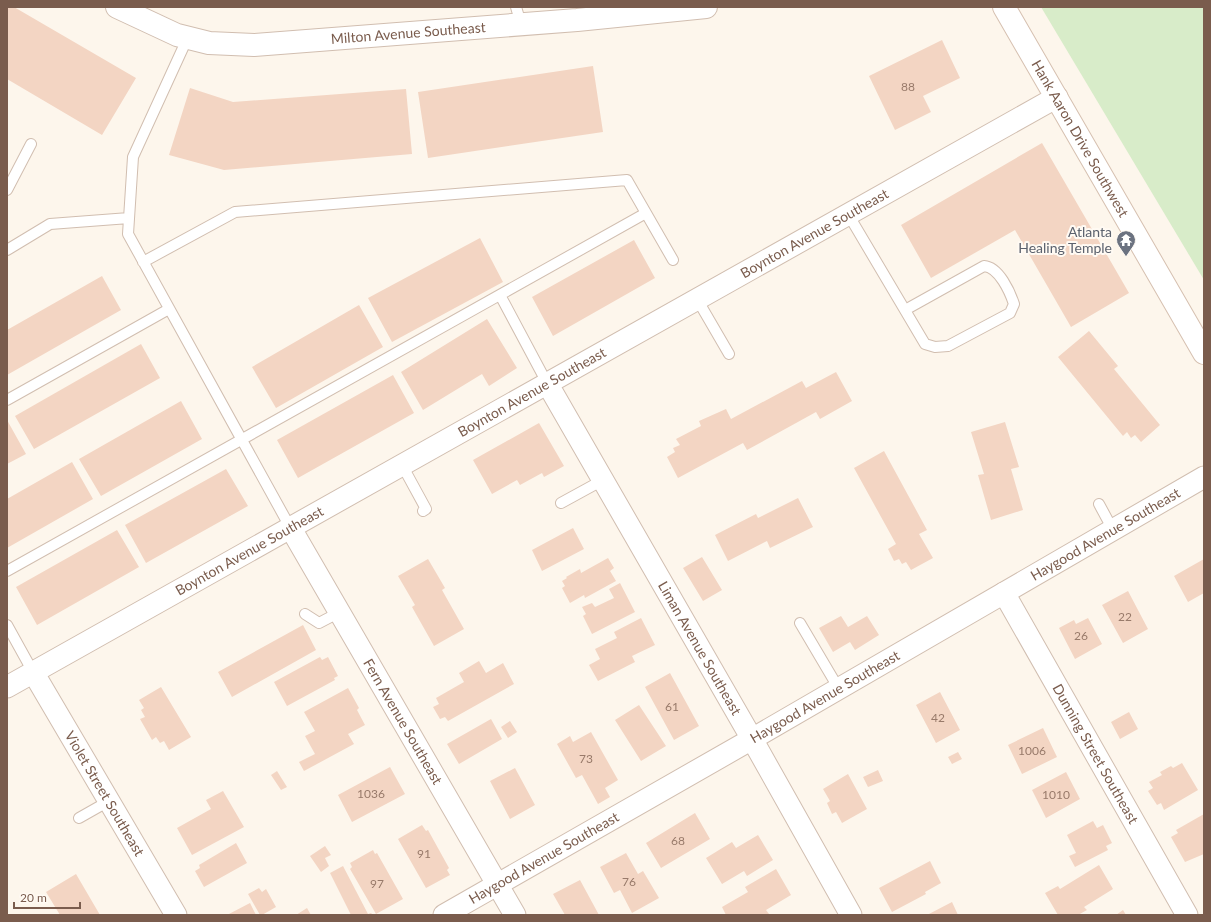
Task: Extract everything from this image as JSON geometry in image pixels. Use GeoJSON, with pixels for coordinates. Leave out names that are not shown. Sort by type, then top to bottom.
{"type":"FeatureCollection","features":[{"type":"Feature","properties":{"kind":"street","name":"Milton Avenue Southeast"},"geometry":{"type":"LineString","coordinates":[[117,7],[177,35],[209,43],[254,45],[519,16],[706,7]]}},
{"type":"Feature","properties":{"kind":"street","name":"Hank Aaron Drive Southwest"},"geometry":{"type":"LineString","coordinates":[[1004,7],[1057,96],[1204,353]]}},
{"type":"Feature","properties":{"kind":"street","name":"Boynton Avenue Southeast"},"geometry":{"type":"LineString","coordinates":[[7,687],[1057,96]]}},
{"type":"Feature","properties":{"kind":"street","name":"Liman Avenue Southeast"},"geometry":{"type":"LineString","coordinates":[[547,383],[752,739],[850,915]]}},
{"type":"Feature","properties":{"kind":"street","name":"Haygood Avenue Southeast"},"geometry":{"type":"LineString","coordinates":[[444,915],[839,689],[1204,477]]}},
{"type":"Feature","properties":{"kind":"street","name":"Fern Avenue Southeast"},"geometry":{"type":"LineString","coordinates":[[290,527],[515,915]]}},
{"type":"Feature","properties":{"kind":"street","name":"Dunning Street Southeast"},"geometry":{"type":"LineString","coordinates":[[1004,593],[1187,915]]}},
{"type":"Feature","properties":{"kind":"street","name":"Violet Street Southeast"},"geometry":{"type":"LineString","coordinates":[[33,672],[176,915]]}},
{"type":"Feature","properties":{"kind":"lane"},"geometry":{"type":"LineString","coordinates":[[188,37],[133,157],[128,234],[290,527]]}},
{"type":"Feature","properties":{"kind":"lane"},"geometry":{"type":"LineString","coordinates":[[7,190],[31,144]]}},
{"type":"Feature","properties":{"kind":"lane"},"geometry":{"type":"LineString","coordinates":[[143,262],[235,212],[627,180],[673,260]]}},
{"type":"Feature","properties":{"kind":"lane"},"geometry":{"type":"LineString","coordinates":[[7,571],[646,213]]}},
{"type":"Feature","properties":{"kind":"lane"},"geometry":{"type":"LineString","coordinates":[[848,214],[925,344],[935,347],[948,346],[1010,313],[1014,304],[997,273],[990,266],[984,266],[905,310]]}},
{"type":"Feature","properties":{"kind":"lane"},"geometry":{"type":"LineString","coordinates":[[7,250],[50,224],[129,218]]}},
{"type":"Feature","properties":{"kind":"lane"},"geometry":{"type":"LineString","coordinates":[[500,295],[547,383]]}},
{"type":"Feature","properties":{"kind":"lane"},"geometry":{"type":"LineString","coordinates":[[697,299],[729,354]]}},
{"type":"Feature","properties":{"kind":"lane"},"geometry":{"type":"LineString","coordinates":[[7,400],[169,309]]}},
{"type":"Feature","properties":{"kind":"lane"},"geometry":{"type":"LineString","coordinates":[[402,465],[426,509],[423,511]]}},
{"type":"Feature","properties":{"kind":"lane"},"geometry":{"type":"LineString","coordinates":[[561,503],[603,480]]}},
{"type":"Feature","properties":{"kind":"lane"},"geometry":{"type":"LineString","coordinates":[[1099,504],[1113,530]]}},
{"type":"Feature","properties":{"kind":"lane"},"geometry":{"type":"LineString","coordinates":[[305,614],[319,623],[340,612]]}},
{"type":"Feature","properties":{"kind":"lane"},"geometry":{"type":"LineString","coordinates":[[800,624],[839,689]]}},
{"type":"Feature","properties":{"kind":"lane"},"geometry":{"type":"LineString","coordinates":[[7,625],[33,672]]}},
{"type":"Feature","properties":{"kind":"lane"},"geometry":{"type":"LineString","coordinates":[[79,818],[109,801]]}},
{"type":"Feature","properties":{"kind":"green space"},"geometry":{"type":"Polygon","coordinates":[[[1041,7],[1204,7],[1204,280],[1041,7]]]}},
{"type":"Feature","properties":{"kind":"building"},"geometry":{"type":"Polygon","coordinates":[[[7,7],[14,7],[136,78],[102,135],[7,79],[7,7]]]}},
{"type":"Feature","properties":{"kind":"building"},"geometry":{"type":"Polygon","coordinates":[[[942,40],[960,78],[923,96],[931,112],[895,130],[869,76],[942,40]]]}},
{"type":"Feature","properties":{"kind":"building"},"geometry":{"type":"Polygon","coordinates":[[[593,66],[603,132],[428,158],[418,92],[593,66]]]}},
{"type":"Feature","properties":{"kind":"building"},"geometry":{"type":"Polygon","coordinates":[[[190,88],[233,102],[406,89],[412,154],[224,170],[169,155],[190,88]]]}},
{"type":"Feature","properties":{"kind":"building"},"geometry":{"type":"Polygon","coordinates":[[[1042,143],[1129,293],[1071,327],[1015,230],[931,278],[901,225],[1042,143]]]}},
{"type":"Feature","properties":{"kind":"building"},"geometry":{"type":"Polygon","coordinates":[[[480,238],[503,282],[392,342],[368,298],[480,238]]]}},
{"type":"Feature","properties":{"kind":"building"},"geometry":{"type":"Polygon","coordinates":[[[634,240],[655,278],[553,336],[532,297],[634,240]]]}},
{"type":"Feature","properties":{"kind":"building"},"geometry":{"type":"Polygon","coordinates":[[[102,276],[121,310],[7,375],[7,330],[102,276]]]}},
{"type":"Feature","properties":{"kind":"building"},"geometry":{"type":"Polygon","coordinates":[[[359,305],[383,347],[276,408],[252,367],[359,305]]]}},
{"type":"Feature","properties":{"kind":"building"},"geometry":{"type":"Polygon","coordinates":[[[487,319],[517,368],[489,386],[482,374],[423,410],[401,372],[487,319]]]}},
{"type":"Feature","properties":{"kind":"building"},"geometry":{"type":"Polygon","coordinates":[[[1089,331],[1118,366],[1114,369],[1160,425],[1141,442],[1135,435],[1131,438],[1127,432],[1123,436],[1058,357],[1089,331]]]}},
{"type":"Feature","properties":{"kind":"building"},"geometry":{"type":"Polygon","coordinates":[[[141,344],[160,378],[34,449],[15,416],[141,344]]]}},
{"type":"Feature","properties":{"kind":"building"},"geometry":{"type":"Polygon","coordinates":[[[836,372],[852,401],[820,419],[816,412],[747,450],[743,443],[678,478],[667,457],[675,452],[673,448],[680,445],[676,439],[701,426],[699,421],[726,409],[731,419],[802,381],[806,388],[836,372]]]}},
{"type":"Feature","properties":{"kind":"building"},"geometry":{"type":"Polygon","coordinates":[[[393,375],[414,413],[298,478],[277,440],[393,375]]]}},
{"type":"Feature","properties":{"kind":"building"},"geometry":{"type":"Polygon","coordinates":[[[181,401],[202,439],[101,496],[79,459],[181,401]]]}},
{"type":"Feature","properties":{"kind":"building"},"geometry":{"type":"Polygon","coordinates":[[[7,420],[26,454],[7,464],[7,420]]]}},
{"type":"Feature","properties":{"kind":"building"},"geometry":{"type":"Polygon","coordinates":[[[1005,422],[1019,467],[1011,469],[1023,510],[991,520],[978,475],[984,474],[971,432],[1005,422]]]}},
{"type":"Feature","properties":{"kind":"building"},"geometry":{"type":"Polygon","coordinates":[[[539,423],[564,466],[544,477],[542,473],[520,485],[517,480],[492,494],[473,460],[539,423]]]}},
{"type":"Feature","properties":{"kind":"building"},"geometry":{"type":"Polygon","coordinates":[[[884,451],[927,530],[919,534],[933,558],[911,570],[906,562],[902,564],[899,559],[894,561],[888,549],[896,544],[854,468],[884,451]]]}},
{"type":"Feature","properties":{"kind":"building"},"geometry":{"type":"Polygon","coordinates":[[[72,462],[93,499],[7,548],[7,499],[72,462]]]}},
{"type":"Feature","properties":{"kind":"building"},"geometry":{"type":"Polygon","coordinates":[[[226,469],[248,506],[146,563],[125,525],[226,469]]]}},
{"type":"Feature","properties":{"kind":"building"},"geometry":{"type":"Polygon","coordinates":[[[798,498],[813,527],[770,548],[767,541],[728,561],[715,535],[756,514],[758,518],[798,498]]]}},
{"type":"Feature","properties":{"kind":"building"},"geometry":{"type":"Polygon","coordinates":[[[573,528],[584,549],[542,571],[532,550],[573,528]]]}},
{"type":"Feature","properties":{"kind":"building"},"geometry":{"type":"Polygon","coordinates":[[[117,530],[139,567],[37,625],[16,587],[117,530]]]}},
{"type":"Feature","properties":{"kind":"building"},"geometry":{"type":"Polygon","coordinates":[[[702,557],[722,590],[703,601],[683,568],[702,557]]]}},
{"type":"Feature","properties":{"kind":"building"},"geometry":{"type":"Polygon","coordinates":[[[608,558],[614,568],[610,571],[616,581],[585,598],[584,595],[570,603],[562,588],[565,586],[562,581],[580,569],[581,573],[608,558]]]}},
{"type":"Feature","properties":{"kind":"building"},"geometry":{"type":"Polygon","coordinates":[[[428,559],[445,588],[442,590],[464,629],[434,646],[412,607],[415,605],[398,576],[428,559]]]}},
{"type":"Feature","properties":{"kind":"building"},"geometry":{"type":"Polygon","coordinates":[[[1204,559],[1204,593],[1188,602],[1174,576],[1204,559]]]}},
{"type":"Feature","properties":{"kind":"building"},"geometry":{"type":"Polygon","coordinates":[[[620,583],[635,612],[592,634],[583,616],[586,614],[582,607],[592,603],[595,607],[614,598],[609,589],[620,583]]]}},
{"type":"Feature","properties":{"kind":"building"},"geometry":{"type":"Polygon","coordinates":[[[1128,591],[1148,629],[1123,643],[1102,605],[1128,591]]]}},
{"type":"Feature","properties":{"kind":"building"},"geometry":{"type":"Polygon","coordinates":[[[841,616],[848,627],[867,616],[879,635],[855,650],[850,642],[833,652],[819,628],[841,616]]]}},
{"type":"Feature","properties":{"kind":"building"},"geometry":{"type":"Polygon","coordinates":[[[641,618],[655,645],[632,656],[635,662],[598,681],[589,665],[600,659],[595,649],[617,638],[614,632],[641,618]]]}},
{"type":"Feature","properties":{"kind":"building"},"geometry":{"type":"Polygon","coordinates":[[[1088,618],[1102,644],[1075,659],[1059,628],[1074,620],[1076,624],[1088,618]]]}},
{"type":"Feature","properties":{"kind":"building"},"geometry":{"type":"Polygon","coordinates":[[[303,625],[316,650],[232,697],[218,672],[303,625]]]}},
{"type":"Feature","properties":{"kind":"building"},"geometry":{"type":"Polygon","coordinates":[[[320,657],[322,660],[328,657],[338,676],[334,678],[335,680],[287,706],[274,682],[320,657]]]}},
{"type":"Feature","properties":{"kind":"building"},"geometry":{"type":"Polygon","coordinates":[[[479,661],[486,673],[503,663],[514,684],[448,721],[445,717],[440,719],[433,707],[439,704],[436,698],[464,682],[459,673],[479,661]]]}},
{"type":"Feature","properties":{"kind":"building"},"geometry":{"type":"Polygon","coordinates":[[[670,673],[699,726],[674,740],[645,687],[670,673]]]}},
{"type":"Feature","properties":{"kind":"building"},"geometry":{"type":"Polygon","coordinates":[[[161,687],[191,737],[169,750],[164,741],[160,743],[156,737],[152,740],[140,719],[145,717],[141,710],[144,708],[139,700],[161,687]]]}},
{"type":"Feature","properties":{"kind":"building"},"geometry":{"type":"Polygon","coordinates":[[[348,688],[359,708],[357,710],[365,725],[348,734],[354,744],[304,771],[299,762],[315,754],[305,736],[315,731],[304,712],[348,688]]]}},
{"type":"Feature","properties":{"kind":"building"},"geometry":{"type":"Polygon","coordinates":[[[940,692],[960,730],[936,743],[916,705],[940,692]]]}},
{"type":"Feature","properties":{"kind":"building"},"geometry":{"type":"Polygon","coordinates":[[[639,705],[666,746],[641,761],[615,720],[639,705]]]}},
{"type":"Feature","properties":{"kind":"building"},"geometry":{"type":"Polygon","coordinates":[[[1129,712],[1138,729],[1120,739],[1111,722],[1129,712]]]}},
{"type":"Feature","properties":{"kind":"building"},"geometry":{"type":"Polygon","coordinates":[[[491,719],[502,739],[459,764],[447,744],[491,719]]]}},
{"type":"Feature","properties":{"kind":"building"},"geometry":{"type":"Polygon","coordinates":[[[510,721],[517,732],[508,738],[501,727],[510,721]]]}},
{"type":"Feature","properties":{"kind":"building"},"geometry":{"type":"Polygon","coordinates":[[[1043,728],[1057,757],[1022,774],[1008,745],[1043,728]]]}},
{"type":"Feature","properties":{"kind":"building"},"geometry":{"type":"Polygon","coordinates":[[[591,732],[618,780],[605,788],[610,797],[598,804],[582,775],[576,778],[557,744],[570,736],[573,742],[591,732]]]}},
{"type":"Feature","properties":{"kind":"building"},"geometry":{"type":"Polygon","coordinates":[[[958,752],[962,759],[952,764],[948,757],[958,752]]]}},
{"type":"Feature","properties":{"kind":"building"},"geometry":{"type":"Polygon","coordinates":[[[1182,763],[1198,790],[1164,810],[1161,803],[1157,805],[1148,791],[1153,788],[1149,782],[1162,775],[1160,772],[1171,766],[1173,768],[1182,763]]]}},
{"type":"Feature","properties":{"kind":"building"},"geometry":{"type":"Polygon","coordinates":[[[390,767],[405,794],[352,822],[338,795],[390,767]]]}},
{"type":"Feature","properties":{"kind":"building"},"geometry":{"type":"Polygon","coordinates":[[[515,768],[535,805],[510,819],[490,781],[515,768]]]}},
{"type":"Feature","properties":{"kind":"building"},"geometry":{"type":"Polygon","coordinates":[[[878,770],[883,781],[868,787],[863,777],[878,770]]]}},
{"type":"Feature","properties":{"kind":"building"},"geometry":{"type":"Polygon","coordinates":[[[277,771],[287,787],[281,790],[271,775],[277,771]]]}},
{"type":"Feature","properties":{"kind":"building"},"geometry":{"type":"Polygon","coordinates":[[[1066,772],[1080,799],[1046,818],[1032,790],[1066,772]]]}},
{"type":"Feature","properties":{"kind":"building"},"geometry":{"type":"Polygon","coordinates":[[[848,774],[867,809],[842,823],[836,812],[832,814],[827,803],[830,801],[823,789],[848,774]]]}},
{"type":"Feature","properties":{"kind":"building"},"geometry":{"type":"Polygon","coordinates":[[[223,791],[244,827],[192,855],[177,828],[211,809],[206,800],[223,791]]]}},
{"type":"Feature","properties":{"kind":"building"},"geometry":{"type":"Polygon","coordinates":[[[695,813],[710,839],[661,868],[646,843],[695,813]]]}},
{"type":"Feature","properties":{"kind":"building"},"geometry":{"type":"Polygon","coordinates":[[[1204,814],[1204,854],[1185,862],[1171,837],[1178,833],[1176,830],[1204,814]]]}},
{"type":"Feature","properties":{"kind":"building"},"geometry":{"type":"Polygon","coordinates":[[[1093,821],[1097,828],[1103,825],[1112,843],[1106,846],[1108,850],[1075,867],[1069,856],[1076,853],[1067,835],[1093,821]]]}},
{"type":"Feature","properties":{"kind":"building"},"geometry":{"type":"Polygon","coordinates":[[[422,825],[426,831],[428,830],[449,868],[447,870],[450,875],[426,888],[398,839],[422,825]]]}},
{"type":"Feature","properties":{"kind":"building"},"geometry":{"type":"Polygon","coordinates":[[[758,835],[773,860],[747,876],[744,871],[722,884],[706,858],[732,842],[736,848],[758,835]]]}},
{"type":"Feature","properties":{"kind":"building"},"geometry":{"type":"Polygon","coordinates":[[[236,843],[247,863],[204,887],[195,871],[200,868],[199,865],[236,843]]]}},
{"type":"Feature","properties":{"kind":"building"},"geometry":{"type":"Polygon","coordinates":[[[325,846],[331,855],[325,858],[329,866],[321,872],[310,856],[325,846]]]}},
{"type":"Feature","properties":{"kind":"building"},"geometry":{"type":"Polygon","coordinates":[[[373,850],[375,854],[377,853],[403,899],[376,914],[350,869],[352,867],[350,863],[373,850]]]}},
{"type":"Feature","properties":{"kind":"building"},"geometry":{"type":"Polygon","coordinates":[[[626,853],[638,874],[643,871],[659,898],[632,913],[620,890],[614,893],[600,867],[626,853]]]}},
{"type":"Feature","properties":{"kind":"building"},"geometry":{"type":"Polygon","coordinates":[[[930,861],[941,883],[925,892],[926,894],[892,912],[879,888],[930,861]]]}},
{"type":"Feature","properties":{"kind":"building"},"geometry":{"type":"Polygon","coordinates":[[[1099,865],[1113,889],[1084,907],[1087,910],[1078,915],[1058,915],[1045,893],[1058,886],[1060,889],[1099,865]]]}},
{"type":"Feature","properties":{"kind":"building"},"geometry":{"type":"Polygon","coordinates":[[[343,866],[368,914],[371,913],[373,915],[351,915],[330,873],[343,866]]]}},
{"type":"Feature","properties":{"kind":"building"},"geometry":{"type":"Polygon","coordinates":[[[776,869],[791,895],[766,910],[769,914],[766,915],[726,915],[722,907],[748,892],[745,887],[776,869]]]}},
{"type":"Feature","properties":{"kind":"building"},"geometry":{"type":"Polygon","coordinates":[[[76,874],[100,915],[60,915],[46,892],[76,874]]]}},
{"type":"Feature","properties":{"kind":"building"},"geometry":{"type":"Polygon","coordinates":[[[580,880],[599,915],[565,915],[553,894],[580,880]]]}},
{"type":"Feature","properties":{"kind":"building"},"geometry":{"type":"Polygon","coordinates":[[[259,888],[262,892],[266,889],[276,907],[262,915],[260,915],[248,894],[259,888]]]}},
{"type":"Feature","properties":{"kind":"building"},"geometry":{"type":"Polygon","coordinates":[[[952,902],[958,915],[927,915],[952,902]]]}},
{"type":"Feature","properties":{"kind":"building"},"geometry":{"type":"Polygon","coordinates":[[[250,903],[256,915],[227,915],[250,903]]]}},
{"type":"Feature","properties":{"kind":"building"},"geometry":{"type":"Polygon","coordinates":[[[307,908],[311,915],[296,915],[307,908]]]}},
{"type":"Feature","properties":{"kind":"building"},"geometry":{"type":"Polygon","coordinates":[[[1123,910],[1126,915],[1116,915],[1123,910]]]}},
{"type":"Feature","properties":{"kind":"place","name":"Atlanta Healing Temple"},"geometry":{"type":"Point","coordinates":[1126,257]}}]}
